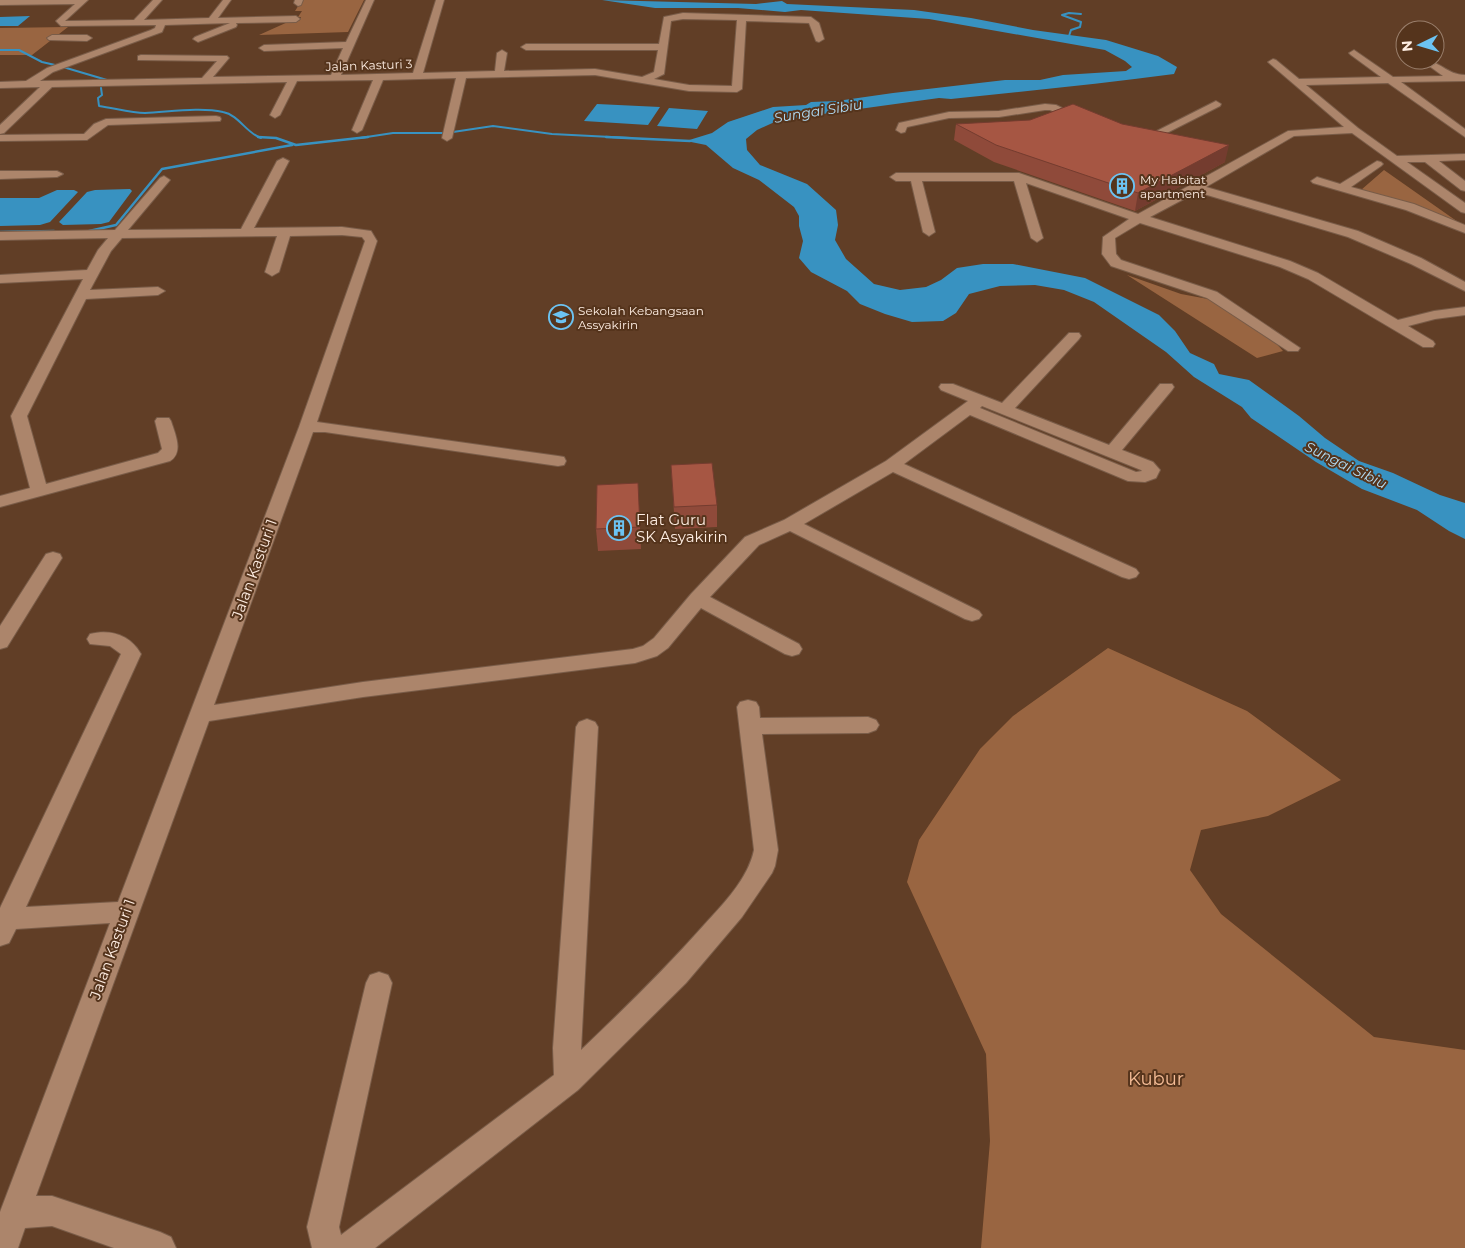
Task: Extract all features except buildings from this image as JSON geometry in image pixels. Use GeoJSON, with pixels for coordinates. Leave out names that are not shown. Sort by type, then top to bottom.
{"type":"FeatureCollection","features":[{"type":"Feature","properties":{"kind":"street"},"geometry":{"type":"LineString","coordinates":[[84,0],[60,21],[61,23],[296,19]]}},
{"type":"Feature","properties":{"kind":"street"},"geometry":{"type":"LineString","coordinates":[[0,2],[84,0]]}},
{"type":"Feature","properties":{"kind":"street"},"geometry":{"type":"LineString","coordinates":[[136,23],[158,0]]}},
{"type":"Feature","properties":{"kind":"street"},"geometry":{"type":"LineString","coordinates":[[211,21],[228,0]]}},
{"type":"Feature","properties":{"kind":"street"},"geometry":{"type":"LineString","coordinates":[[334,79],[370,0]]}},
{"type":"Feature","properties":{"kind":"street"},"geometry":{"type":"LineString","coordinates":[[417,77],[440,0]]}},
{"type":"Feature","properties":{"kind":"street"},"geometry":{"type":"LineString","coordinates":[[643,80],[659,74],[667,19],[670,18],[683,16],[811,20],[815,23],[819,39]]}},
{"type":"Feature","properties":{"kind":"street","name":"Jalan Kasturi 3"},"geometry":{"type":"LineString","coordinates":[[0,85],[134,86],[204,82],[221,85],[293,80],[598,72],[689,88],[737,90],[742,18]]}},
{"type":"Feature","properties":{"kind":"street"},"geometry":{"type":"LineString","coordinates":[[198,39],[245,20]]}},
{"type":"Feature","properties":{"kind":"street"},"geometry":{"type":"LineString","coordinates":[[27,85],[50,70],[159,30],[161,27],[160,22]]}},
{"type":"Feature","properties":{"kind":"street"},"geometry":{"type":"LineString","coordinates":[[52,38],[102,39],[140,37]]}},
{"type":"Feature","properties":{"kind":"street"},"geometry":{"type":"LineString","coordinates":[[88,56],[89,50],[102,39]]}},
{"type":"Feature","properties":{"kind":"street"},"geometry":{"type":"LineString","coordinates":[[526,47],[589,43],[662,47]]}},
{"type":"Feature","properties":{"kind":"street"},"geometry":{"type":"LineString","coordinates":[[264,48],[349,45]]}},
{"type":"Feature","properties":{"kind":"street"},"geometry":{"type":"LineString","coordinates":[[499,74],[502,53]]}},
{"type":"Feature","properties":{"kind":"street"},"geometry":{"type":"LineString","coordinates":[[1354,53],[1465,134]]}},
{"type":"Feature","properties":{"kind":"street"},"geometry":{"type":"LineString","coordinates":[[141,58],[224,58],[204,82]]}},
{"type":"Feature","properties":{"kind":"street"},"geometry":{"type":"LineString","coordinates":[[1273,62],[1354,130],[1465,209]]}},
{"type":"Feature","properties":{"kind":"street"},"geometry":{"type":"LineString","coordinates":[[1441,70],[1453,78]]}},
{"type":"Feature","properties":{"kind":"street"},"geometry":{"type":"LineString","coordinates":[[447,138],[462,75]]}},
{"type":"Feature","properties":{"kind":"street"},"geometry":{"type":"LineString","coordinates":[[357,130],[378,78]]}},
{"type":"Feature","properties":{"kind":"street"},"geometry":{"type":"LineString","coordinates":[[1297,82],[1465,78]]}},
{"type":"Feature","properties":{"kind":"street"},"geometry":{"type":"LineString","coordinates":[[275,115],[293,80]]}},
{"type":"Feature","properties":{"kind":"street"},"geometry":{"type":"LineString","coordinates":[[0,131],[48,85]]}},
{"type":"Feature","properties":{"kind":"street"},"geometry":{"type":"LineString","coordinates":[[1145,140],[1216,104]]}},
{"type":"Feature","properties":{"kind":"street"},"geometry":{"type":"LineString","coordinates":[[901,130],[903,125],[949,115],[999,114],[1045,107],[1052,107],[1088,123]]}},
{"type":"Feature","properties":{"kind":"street"},"geometry":{"type":"LineString","coordinates":[[0,138],[87,137],[98,126],[113,121],[216,119]]}},
{"type":"Feature","properties":{"kind":"street"},"geometry":{"type":"LineString","coordinates":[[1292,348],[1212,295],[1116,263],[1109,254],[1109,237],[1138,218],[1196,188],[1292,133],[1354,130]]}},
{"type":"Feature","properties":{"kind":"street"},"geometry":{"type":"LineString","coordinates":[[1130,138],[1163,144]]}},
{"type":"Feature","properties":{"kind":"street"},"geometry":{"type":"LineString","coordinates":[[1227,157],[1243,160]]}},
{"type":"Feature","properties":{"kind":"street"},"geometry":{"type":"LineString","coordinates":[[1395,158],[1465,157]]}},
{"type":"Feature","properties":{"kind":"street"},"geometry":{"type":"LineString","coordinates":[[1428,158],[1465,187]]}},
{"type":"Feature","properties":{"kind":"street"},"geometry":{"type":"LineString","coordinates":[[245,233],[283,161]]}},
{"type":"Feature","properties":{"kind":"street"},"geometry":{"type":"LineString","coordinates":[[1343,188],[1376,164]]}},
{"type":"Feature","properties":{"kind":"street"},"geometry":{"type":"LineString","coordinates":[[0,175],[57,174]]}},
{"type":"Feature","properties":{"kind":"street"},"geometry":{"type":"LineString","coordinates":[[896,177],[1019,177],[1138,218],[1284,264],[1313,276],[1428,344]]}},
{"type":"Feature","properties":{"kind":"street"},"geometry":{"type":"LineString","coordinates":[[1019,177],[1024,199],[1038,238]]}},
{"type":"Feature","properties":{"kind":"street"},"geometry":{"type":"LineString","coordinates":[[917,178],[916,183],[929,232]]}},
{"type":"Feature","properties":{"kind":"street"},"geometry":{"type":"LineString","coordinates":[[39,491],[18,416],[105,250],[164,180]]}},
{"type":"Feature","properties":{"kind":"street"},"geometry":{"type":"LineString","coordinates":[[1317,181],[1410,207],[1465,229]]}},
{"type":"Feature","properties":{"kind":"street"},"geometry":{"type":"LineString","coordinates":[[1196,188],[1353,234],[1416,261],[1465,287]]}},
{"type":"Feature","properties":{"kind":"street"},"geometry":{"type":"LineString","coordinates":[[272,272],[285,232]]}},
{"type":"Feature","properties":{"kind":"street","name":"Jalan Kasturi 1"},"geometry":{"type":"LineString","coordinates":[[0,236],[356,232],[366,234],[371,241],[307,427],[2,1248]]}},
{"type":"Feature","properties":{"kind":"street"},"geometry":{"type":"LineString","coordinates":[[0,279],[92,274]]}},
{"type":"Feature","properties":{"kind":"street"},"geometry":{"type":"LineString","coordinates":[[80,295],[158,291]]}},
{"type":"Feature","properties":{"kind":"street"},"geometry":{"type":"LineString","coordinates":[[1396,325],[1434,315],[1465,311]]}},
{"type":"Feature","properties":{"kind":"street"},"geometry":{"type":"LineString","coordinates":[[1005,410],[1074,336]]}},
{"type":"Feature","properties":{"kind":"street"},"geometry":{"type":"LineString","coordinates":[[1112,452],[1166,387]]}},
{"type":"Feature","properties":{"kind":"street"},"geometry":{"type":"LineString","coordinates":[[200,715],[267,703],[413,683],[635,656],[650,651],[662,643],[698,598],[746,546],[758,537],[790,524],[892,465],[974,405],[1005,410],[1147,466],[1151,470],[1150,474],[1145,477],[1134,477],[974,405],[947,388]]}},
{"type":"Feature","properties":{"kind":"street"},"geometry":{"type":"LineString","coordinates":[[0,502],[164,457],[169,454],[170,449],[163,420]]}},
{"type":"Feature","properties":{"kind":"street"},"geometry":{"type":"LineString","coordinates":[[307,427],[558,461]]}},
{"type":"Feature","properties":{"kind":"street"},"geometry":{"type":"LineString","coordinates":[[892,465],[1129,573]]}},
{"type":"Feature","properties":{"kind":"street"},"geometry":{"type":"LineString","coordinates":[[790,524],[972,615]]}},
{"type":"Feature","properties":{"kind":"street"},"geometry":{"type":"LineString","coordinates":[[0,642],[53,558]]}},
{"type":"Feature","properties":{"kind":"street"},"geometry":{"type":"LineString","coordinates":[[698,598],[792,650]]}},
{"type":"Feature","properties":{"kind":"street"},"geometry":{"type":"LineString","coordinates":[[3,925],[131,654],[125,645],[114,638],[98,639]]}},
{"type":"Feature","properties":{"kind":"street"},"geometry":{"type":"LineString","coordinates":[[379,983],[323,1227],[347,1247],[568,1081],[677,975],[733,910],[762,866],[766,850],[750,717],[868,725]]}},
{"type":"Feature","properties":{"kind":"street"},"geometry":{"type":"LineString","coordinates":[[568,1081],[567,1048],[588,727]]}},
{"type":"Feature","properties":{"kind":"street"},"geometry":{"type":"LineString","coordinates":[[3,925],[126,912]]}},
{"type":"Feature","properties":{"kind":"street"},"geometry":{"type":"LineString","coordinates":[[15,1213],[52,1211],[160,1248]]}},
{"type":"Feature","properties":{"kind":"green space"},"geometry":{"type":"Polygon","coordinates":[[[302,0],[364,0],[348,32],[259,35],[290,21],[299,21],[301,17],[298,17],[302,11],[295,11],[302,0]]]}},
{"type":"Feature","properties":{"kind":"green space"},"geometry":{"type":"Polygon","coordinates":[[[68,27],[32,55],[0,55],[0,28],[68,27]]]}},
{"type":"Feature","properties":{"kind":"green space"},"geometry":{"type":"Polygon","coordinates":[[[1384,170],[1458,222],[1361,190],[1384,170]]]}},
{"type":"Feature","properties":{"kind":"green space"},"geometry":{"type":"Polygon","coordinates":[[[1127,275],[1181,294],[1208,299],[1275,342],[1283,351],[1257,358],[1127,275]]]}},
{"type":"Feature","properties":{"kind":"green space","name":"Kubur"},"geometry":{"type":"Polygon","coordinates":[[[1108,648],[1247,711],[1341,780],[1268,816],[1201,830],[1190,870],[1221,914],[1374,1037],[1465,1050],[1465,1248],[981,1248],[990,1141],[986,1054],[907,882],[919,840],[980,749],[1013,716],[1108,648]]]}},
{"type":"Feature","properties":{"kind":"water","name":"Sungai Sibiu"},"geometry":{"type":"Polygon","coordinates":[[[602,0],[756,4],[782,1],[787,4],[914,10],[1106,40],[1158,56],[1177,67],[1174,74],[951,99],[939,98],[779,120],[757,130],[746,139],[747,150],[760,165],[807,184],[836,210],[838,225],[835,240],[846,259],[874,284],[900,290],[926,287],[941,280],[957,268],[983,264],[1013,264],[1085,278],[1159,315],[1175,331],[1190,353],[1214,364],[1219,374],[1249,380],[1299,416],[1325,438],[1359,461],[1393,473],[1440,495],[1465,503],[1465,539],[1417,510],[1362,489],[1316,462],[1251,418],[1242,407],[1194,377],[1166,352],[1094,302],[1064,290],[1035,285],[1000,286],[969,294],[956,313],[943,321],[912,322],[860,304],[847,291],[811,272],[799,258],[803,241],[799,226],[799,216],[794,207],[759,180],[733,168],[706,145],[686,141],[712,133],[728,122],[773,107],[806,105],[811,102],[837,101],[1005,80],[1040,80],[1063,75],[1126,71],[1132,67],[1125,61],[1105,50],[929,19],[801,10],[785,12],[738,8],[655,8],[602,0]]]}},
{"type":"Feature","properties":{"kind":"water"},"geometry":{"type":"Polygon","coordinates":[[[30,16],[18,26],[0,26],[0,17],[30,16]]]}},
{"type":"Feature","properties":{"kind":"water"},"geometry":{"type":"Polygon","coordinates":[[[597,104],[660,107],[648,125],[584,121],[597,104]]]}},
{"type":"Feature","properties":{"kind":"water"},"geometry":{"type":"Polygon","coordinates":[[[669,108],[708,111],[697,129],[657,126],[669,108]]]}},
{"type":"Feature","properties":{"kind":"water"},"geometry":{"type":"Polygon","coordinates":[[[130,189],[132,191],[109,222],[63,225],[59,222],[87,192],[130,189]]]}},
{"type":"Feature","properties":{"kind":"water"},"geometry":{"type":"Polygon","coordinates":[[[57,190],[74,190],[78,192],[50,222],[40,225],[0,226],[0,198],[39,198],[57,190]]]}},
{"type":"Feature","properties":{"kind":"waterway"},"geometry":{"type":"LineString","coordinates":[[1068,39],[1071,30],[1080,27],[1081,22],[1062,15],[1069,13],[1081,14]]}},
{"type":"Feature","properties":{"kind":"waterway"},"geometry":{"type":"LineString","coordinates":[[0,50],[19,50],[42,62],[55,65]]}},
{"type":"Feature","properties":{"kind":"waterway"},"geometry":{"type":"LineString","coordinates":[[63,67],[107,80]]}},
{"type":"Feature","properties":{"kind":"waterway"},"geometry":{"type":"LineString","coordinates":[[101,88],[102,95],[98,98],[99,106],[140,113],[195,110],[223,112],[234,117],[259,137]]}},
{"type":"Feature","properties":{"kind":"waterway"},"geometry":{"type":"LineString","coordinates":[[453,132],[493,126],[552,134],[631,138]]}},
{"type":"Feature","properties":{"kind":"waterway"},"geometry":{"type":"LineString","coordinates":[[363,138],[393,133],[442,133]]}},
{"type":"Feature","properties":{"kind":"waterway"},"geometry":{"type":"LineString","coordinates":[[259,137],[276,138],[296,145],[363,138]]}},
{"type":"Feature","properties":{"kind":"waterway"},"geometry":{"type":"LineString","coordinates":[[363,138],[368,137]]}},
{"type":"Feature","properties":{"kind":"waterway"},"geometry":{"type":"LineString","coordinates":[[606,137],[690,141]]}},
{"type":"Feature","properties":{"kind":"waterway"},"geometry":{"type":"LineString","coordinates":[[89,231],[116,225],[162,169],[292,145]]}},
{"type":"Feature","properties":{"kind":"waterway"},"geometry":{"type":"LineString","coordinates":[[0,232],[54,231]]}},
{"type":"Feature","properties":{"kind":"place","name":"My Habitat apartment"},"geometry":{"type":"Point","coordinates":[1122,186]}},
{"type":"Feature","properties":{"kind":"place","name":"Sekolah Kebangsaan Assyakirin"},"geometry":{"type":"Point","coordinates":[561,317]}},
{"type":"Feature","properties":{"kind":"place","name":"Flat Guru SK Asyakirin"},"geometry":{"type":"Point","coordinates":[619,528]}}]}
